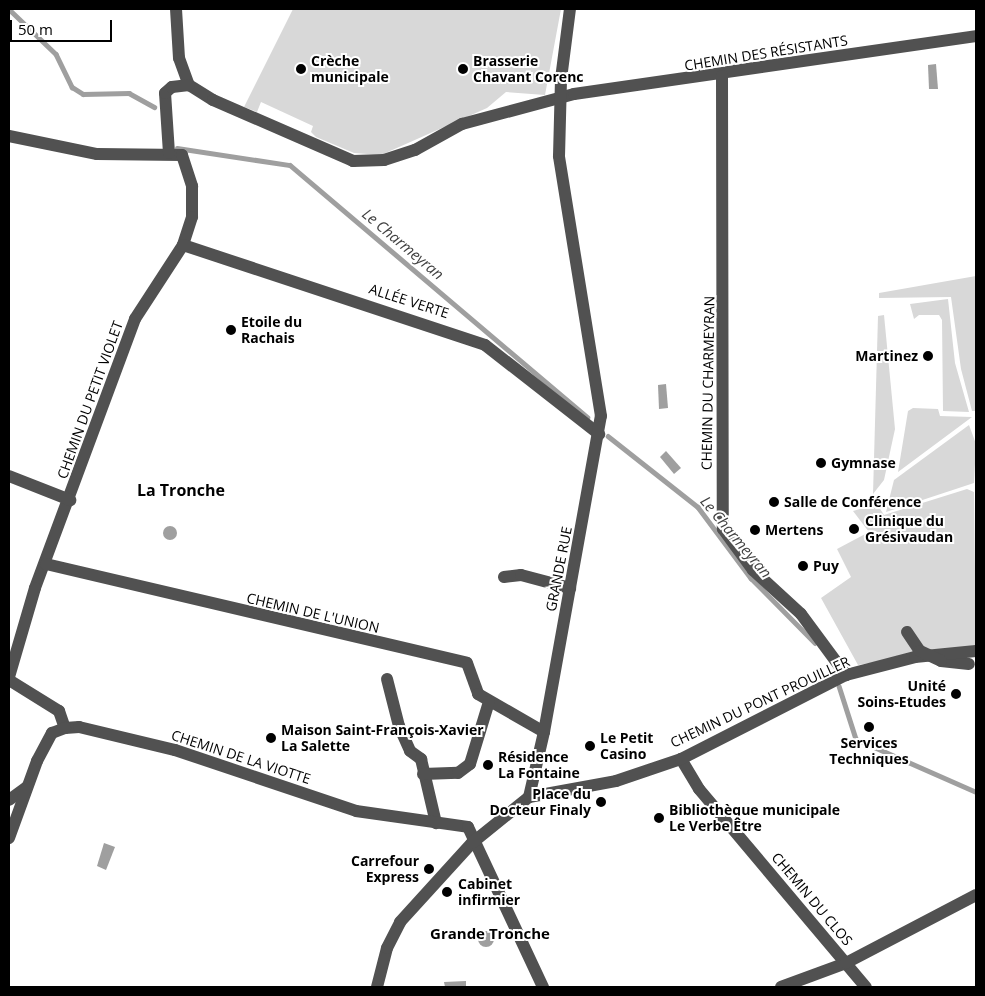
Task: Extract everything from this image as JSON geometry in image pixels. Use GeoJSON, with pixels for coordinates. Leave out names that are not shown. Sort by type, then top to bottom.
{"type":"FeatureCollection","features":[{"type":"Feature","properties":{"kind":"street"},"geometry":{"type":"LineString","coordinates":[[9,136],[97,154],[170,153],[165,93],[172,87],[189,85],[179,58],[176,9]]}},
{"type":"Feature","properties":{"kind":"street","name":"GRANDE RUE"},"geometry":{"type":"LineString","coordinates":[[529,797],[544,732],[599,434],[593,352],[559,156],[559,99],[570,9]]}},
{"type":"Feature","properties":{"kind":"street","name":"CHEMIN DES RÉSISTANTS"},"geometry":{"type":"LineString","coordinates":[[189,85],[213,100],[353,161],[384,160],[415,150],[462,124],[559,99],[722,76],[976,36]]}},
{"type":"Feature","properties":{"kind":"street","name":"CHEMIN DU CHARMEYRAN"},"geometry":{"type":"LineString","coordinates":[[722,76],[723,529],[754,570],[801,614],[846,675]]}},
{"type":"Feature","properties":{"kind":"street","name":"CHEMIN DU PETIT VIOLET"},"geometry":{"type":"LineString","coordinates":[[9,678],[46,564],[135,320],[184,245],[192,218],[192,186],[182,155],[170,153]]}},
{"type":"Feature","properties":{"kind":"street","name":"ALLÉE VERTE"},"geometry":{"type":"LineString","coordinates":[[184,245],[485,345],[599,434]]}},
{"type":"Feature","properties":{"kind":"street"},"geometry":{"type":"LineString","coordinates":[[9,476],[70,500]]}},
{"type":"Feature","properties":{"kind":"street","name":"CHEMIN DE L'UNION"},"geometry":{"type":"LineString","coordinates":[[46,564],[467,664],[478,694],[544,732]]}},
{"type":"Feature","properties":{"kind":"street"},"geometry":{"type":"LineString","coordinates":[[504,577],[521,575],[570,588]]}},
{"type":"Feature","properties":{"kind":"street"},"geometry":{"type":"LineString","coordinates":[[907,632],[920,651],[941,661],[969,664]]}},
{"type":"Feature","properties":{"kind":"street","name":"CHEMIN DU PONT PROUILLER"},"geometry":{"type":"LineString","coordinates":[[529,797],[608,783],[680,759],[846,675],[915,657],[976,651]]}},
{"type":"Feature","properties":{"kind":"street"},"geometry":{"type":"LineString","coordinates":[[9,678],[59,711],[65,728],[52,733],[27,787],[9,838]]}},
{"type":"Feature","properties":{"kind":"street"},"geometry":{"type":"LineString","coordinates":[[388,679],[399,726],[410,751],[421,759],[436,823]]}},
{"type":"Feature","properties":{"kind":"street"},"geometry":{"type":"LineString","coordinates":[[423,774],[458,773],[470,764],[489,702]]}},
{"type":"Feature","properties":{"kind":"street","name":"CHEMIN DE LA VIOTTE"},"geometry":{"type":"LineString","coordinates":[[65,728],[79,727],[175,750],[356,811],[468,827],[472,843]]}},
{"type":"Feature","properties":{"kind":"street","name":"CHEMIN DU CLOS"},"geometry":{"type":"LineString","coordinates":[[680,759],[699,789],[866,987]]}},
{"type":"Feature","properties":{"kind":"street"},"geometry":{"type":"LineString","coordinates":[[9,800],[27,787]]}},
{"type":"Feature","properties":{"kind":"street"},"geometry":{"type":"LineString","coordinates":[[377,987],[387,948],[400,922],[472,843],[529,797]]}},
{"type":"Feature","properties":{"kind":"street"},"geometry":{"type":"LineString","coordinates":[[472,843],[543,987]]}},
{"type":"Feature","properties":{"kind":"street"},"geometry":{"type":"LineString","coordinates":[[781,987],[846,963],[976,895]]}},
{"type":"Feature","properties":{"kind":"shaded area"},"geometry":{"type":"Polygon","coordinates":[[[293,9],[561,9],[545,95],[506,92],[487,108],[381,155],[354,153],[316,137],[311,132],[313,126],[261,102],[257,112],[244,107],[293,9]]]}},
{"type":"Feature","properties":{"kind":"shaded area"},"geometry":{"type":"Polygon","coordinates":[[[936,64],[938,89],[929,89],[928,65],[936,64]]]}},
{"type":"Feature","properties":{"kind":"shaded area"},"geometry":{"type":"Polygon","coordinates":[[[976,276],[976,411],[972,411],[961,369],[951,297],[879,298],[879,293],[976,276]]]}},
{"type":"Feature","properties":{"kind":"shaded area"},"geometry":{"type":"Polygon","coordinates":[[[948,299],[955,363],[969,412],[943,411],[942,320],[939,315],[919,315],[914,319],[910,304],[948,299]]]}},
{"type":"Feature","properties":{"kind":"shaded area"},"geometry":{"type":"Polygon","coordinates":[[[884,315],[895,429],[884,480],[873,494],[878,316],[884,315]]]}},
{"type":"Feature","properties":{"kind":"shaded area"},"geometry":{"type":"Polygon","coordinates":[[[666,384],[668,408],[659,409],[658,385],[666,384]]]}},
{"type":"Feature","properties":{"kind":"shaded area"},"geometry":{"type":"Polygon","coordinates":[[[913,408],[938,409],[940,416],[972,417],[898,472],[908,411],[913,408]]]}},
{"type":"Feature","properties":{"kind":"shaded area"},"geometry":{"type":"Polygon","coordinates":[[[969,425],[976,444],[974,483],[886,512],[894,480],[969,425]]]}},
{"type":"Feature","properties":{"kind":"shaded area"},"geometry":{"type":"Polygon","coordinates":[[[666,451],[681,468],[674,474],[660,457],[666,451]]]}},
{"type":"Feature","properties":{"kind":"shaded area"},"geometry":{"type":"Polygon","coordinates":[[[967,489],[974,492],[976,645],[858,665],[821,598],[851,577],[837,549],[869,532],[853,511],[877,504],[884,515],[967,489]]]}},
{"type":"Feature","properties":{"kind":"shaded area"},"geometry":{"type":"Polygon","coordinates":[[[167,526],[173,526],[177,533],[173,540],[167,540],[163,536],[163,530],[167,526]]]}},
{"type":"Feature","properties":{"kind":"shaded area"},"geometry":{"type":"Polygon","coordinates":[[[104,843],[115,847],[106,870],[97,866],[104,843]]]}},
{"type":"Feature","properties":{"kind":"shaded area"},"geometry":{"type":"Polygon","coordinates":[[[483,931],[489,931],[494,936],[492,945],[483,947],[478,942],[478,936],[483,931]]]}},
{"type":"Feature","properties":{"kind":"shaded area"},"geometry":{"type":"Polygon","coordinates":[[[466,981],[466,987],[445,987],[444,982],[466,981]]]}},
{"type":"Feature","properties":{"kind":"waterway","name":"Le Charmeyran"},"geometry":{"type":"LineString","coordinates":[[9,9],[56,54],[72,87],[83,94],[129,93],[154,107]]}},
{"type":"Feature","properties":{"kind":"waterway","name":"Le Charmeyran"},"geometry":{"type":"LineString","coordinates":[[177,148],[290,165],[587,417]]}},
{"type":"Feature","properties":{"kind":"waterway","name":"Le Charmeyran"},"geometry":{"type":"LineString","coordinates":[[608,436],[698,507],[751,578],[815,643]]}},
{"type":"Feature","properties":{"kind":"waterway","name":"Le Charmeyran"},"geometry":{"type":"LineString","coordinates":[[839,686],[856,739],[976,792]]}},
{"type":"Feature","properties":{"kind":"place","name":"Crèche municipale"},"geometry":{"type":"Point","coordinates":[301,69]}},
{"type":"Feature","properties":{"kind":"place","name":"Brasserie Chavant Corenc"},"geometry":{"type":"Point","coordinates":[463,69]}},
{"type":"Feature","properties":{"kind":"place","name":"Etoile du Rachais"},"geometry":{"type":"Point","coordinates":[231,330]}},
{"type":"Feature","properties":{"kind":"place","name":"Martinez"},"geometry":{"type":"Point","coordinates":[928,356]}},
{"type":"Feature","properties":{"kind":"place","name":"Gymnase"},"geometry":{"type":"Point","coordinates":[821,463]}},
{"type":"Feature","properties":{"kind":"place","name":"Salle de Conférence"},"geometry":{"type":"Point","coordinates":[774,502]}},
{"type":"Feature","properties":{"kind":"place","name":"Clinique du Grésivaudan"},"geometry":{"type":"Point","coordinates":[854,529]}},
{"type":"Feature","properties":{"kind":"place","name":"Mertens"},"geometry":{"type":"Point","coordinates":[755,530]}},
{"type":"Feature","properties":{"kind":"place","name":"Puy"},"geometry":{"type":"Point","coordinates":[803,566]}},
{"type":"Feature","properties":{"kind":"place","name":"Unité Soins-Etudes"},"geometry":{"type":"Point","coordinates":[956,694]}},
{"type":"Feature","properties":{"kind":"place","name":"Services Techniques"},"geometry":{"type":"Point","coordinates":[869,727]}},
{"type":"Feature","properties":{"kind":"place","name":"Maison Saint-François-Xavier La Salette"},"geometry":{"type":"Point","coordinates":[271,738]}},
{"type":"Feature","properties":{"kind":"place","name":"Le Petit Casino"},"geometry":{"type":"Point","coordinates":[590,746]}},
{"type":"Feature","properties":{"kind":"place","name":"Résidence La Fontaine"},"geometry":{"type":"Point","coordinates":[488,765]}},
{"type":"Feature","properties":{"kind":"place","name":"Place du Docteur Finaly"},"geometry":{"type":"Point","coordinates":[601,802]}},
{"type":"Feature","properties":{"kind":"place","name":"Bibliothèque municipale Le Verbe Être"},"geometry":{"type":"Point","coordinates":[659,818]}},
{"type":"Feature","properties":{"kind":"place","name":"Carrefour Express"},"geometry":{"type":"Point","coordinates":[429,869]}},
{"type":"Feature","properties":{"kind":"place","name":"Cabinet infirmier"},"geometry":{"type":"Point","coordinates":[447,892]}},
{"type":"Feature","properties":{"kind":"district","name":"La Tronche"},"geometry":{"type":"Point","coordinates":[181,490]}},
{"type":"Feature","properties":{"kind":"district","name":"Grande Tronche"},"geometry":{"type":"Point","coordinates":[490,934]}}]}
